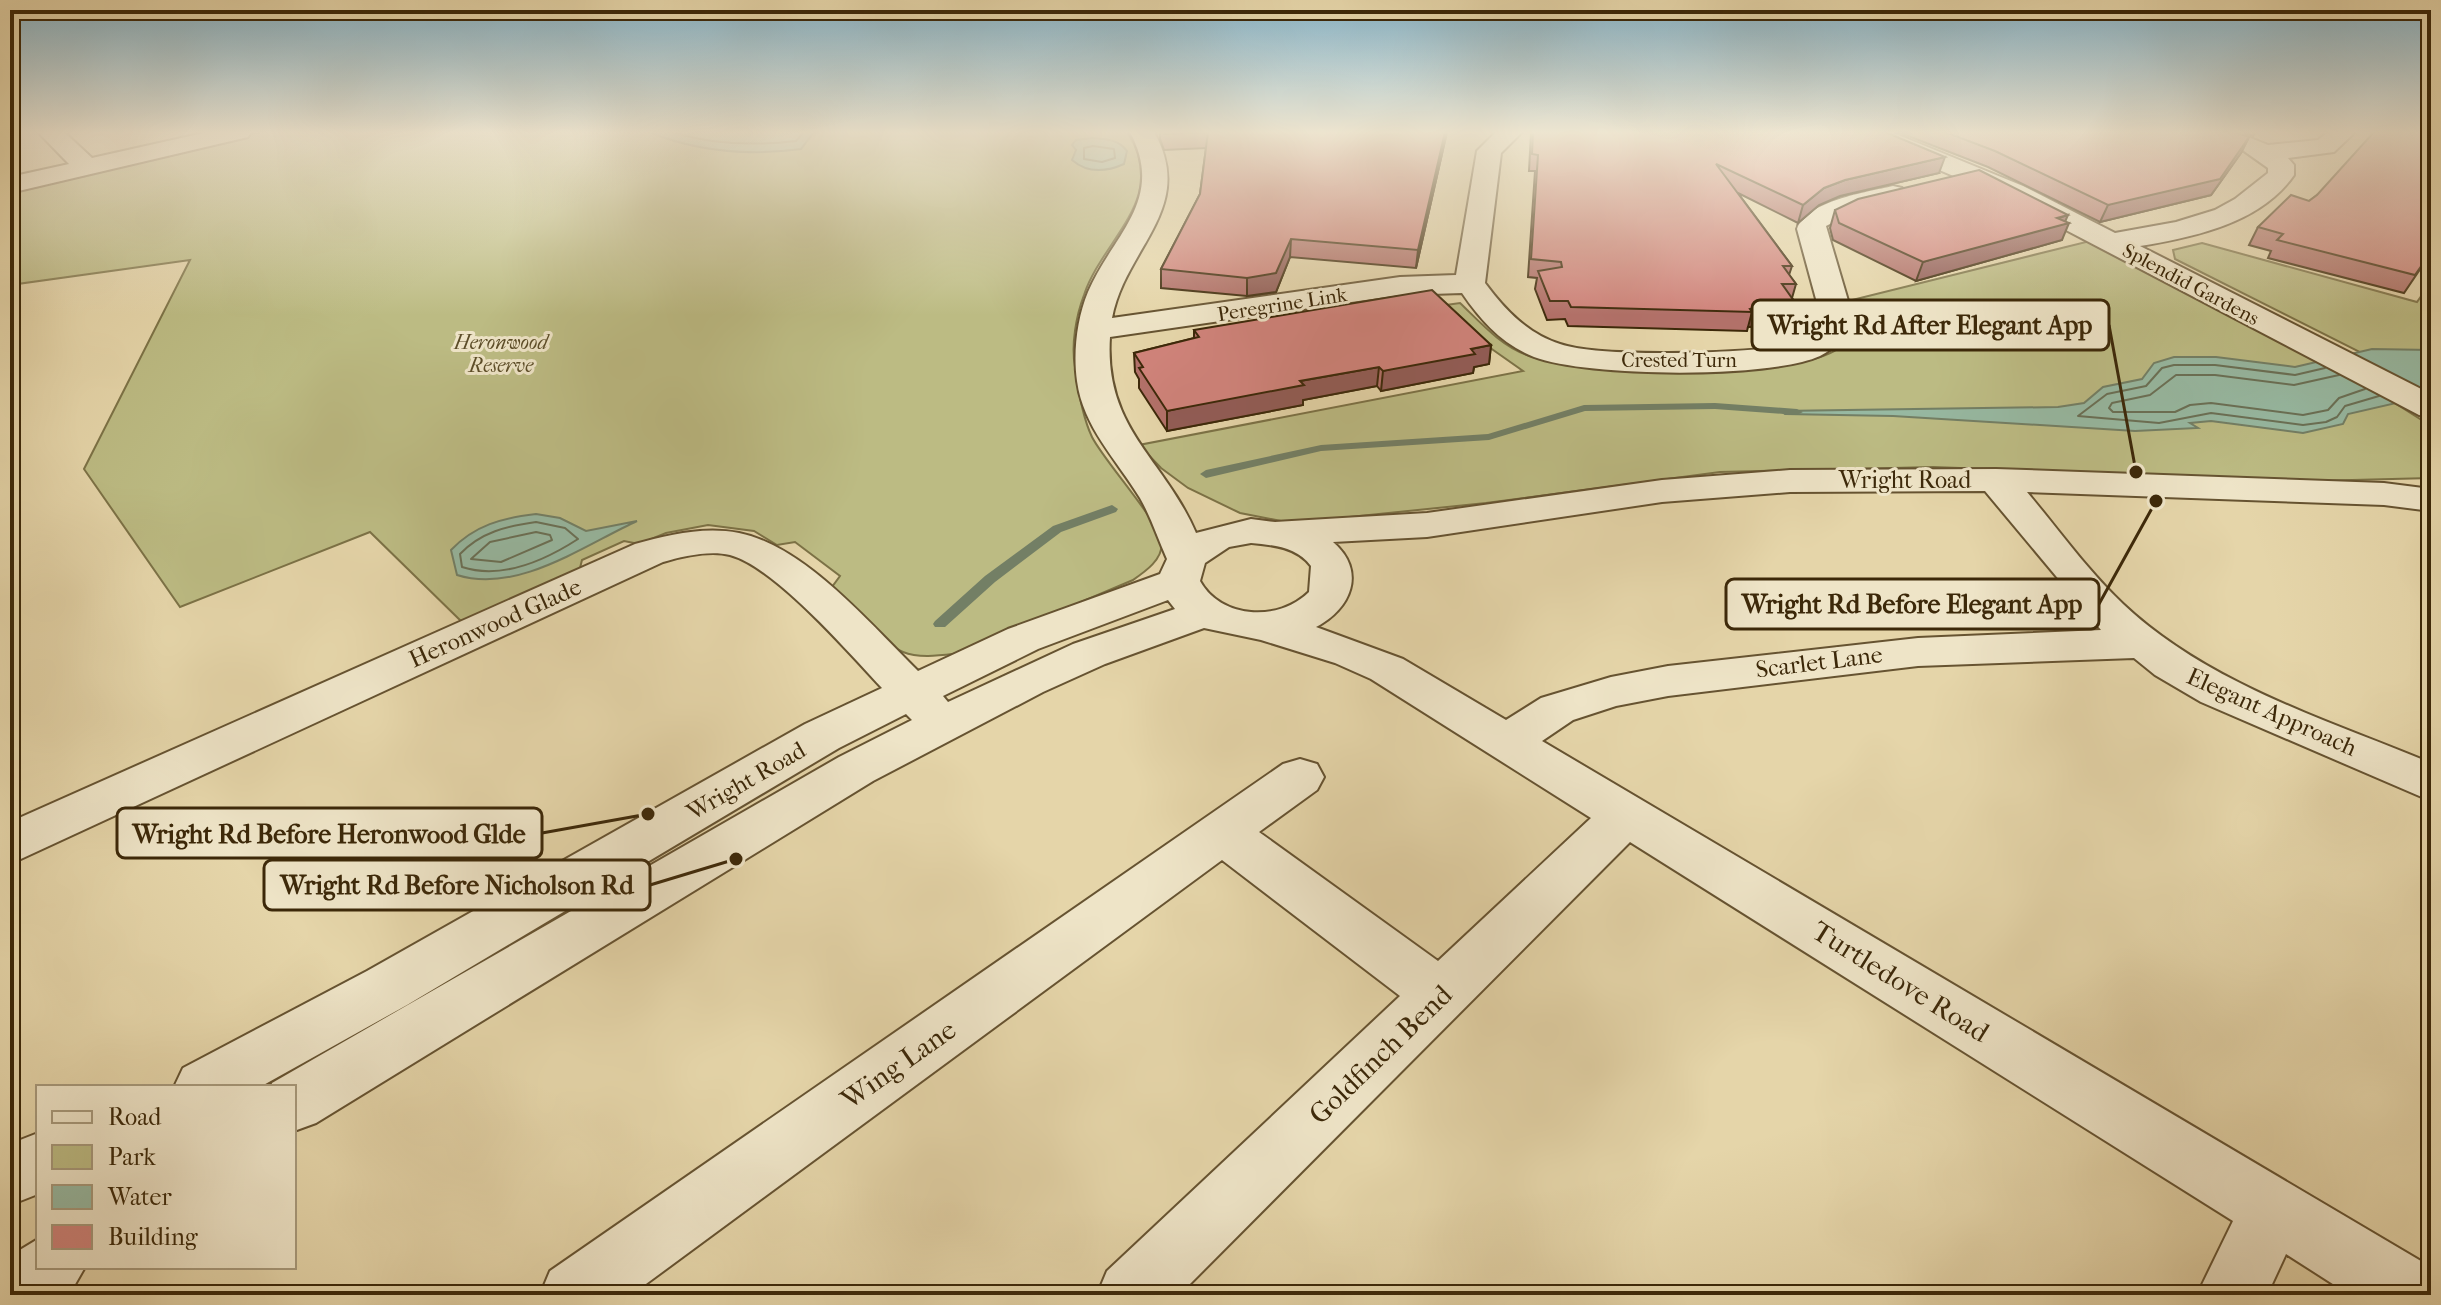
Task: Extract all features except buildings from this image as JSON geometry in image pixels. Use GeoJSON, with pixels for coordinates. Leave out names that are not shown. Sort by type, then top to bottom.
{"type":"FeatureCollection","features":[{"type":"Feature","properties":{"kind":"street"},"geometry":{"type":"LineString","coordinates":[[1154,489],[1313,546],[1326,558],[1333,572],[1332,589],[1319,607],[1302,617],[1261,625],[1221,620],[1190,584],[1154,489],[1113,436],[1096,396],[1091,356],[1094,330],[1104,289],[1147,217],[1155,193]]}},
{"type":"Feature","properties":{"kind":"street"},"geometry":{"type":"LineString","coordinates":[[1470,284],[1483,193]]}},
{"type":"Feature","properties":{"kind":"street","name":"Crested Turn"},"geometry":{"type":"LineString","coordinates":[[1470,284],[1493,315],[1512,332],[1534,346],[1571,359],[1735,360],[1797,355],[1822,342],[1838,321],[1811,229],[1813,222],[1842,207],[1902,193]]}},
{"type":"Feature","properties":{"kind":"street","name":"Splendid Gardens"},"geometry":{"type":"LineString","coordinates":[[2014,193],[2427,408]]}},
{"type":"Feature","properties":{"kind":"street"},"geometry":{"type":"LineString","coordinates":[[2111,242],[2186,229],[2250,204],[2262,193]]}},
{"type":"Feature","properties":{"kind":"street","name":"Peregrine Link"},"geometry":{"type":"LineString","coordinates":[[1094,330],[1400,286],[1470,284]]}},
{"type":"Feature","properties":{"kind":"street","name":"Wright Road"},"geometry":{"type":"LineString","coordinates":[[1268,532],[1427,525],[1718,485],[1892,479],[2384,494],[2431,500]]}},
{"type":"Feature","properties":{"kind":"street","name":"Elegant Approach"},"geometry":{"type":"LineString","coordinates":[[1996,480],[2082,586],[2142,643],[2192,679],[2431,783]]}},
{"type":"Feature","properties":{"kind":"street","name":"Wright Road"},"geometry":{"type":"LineString","coordinates":[[2384,494],[2431,488]]}},
{"type":"Feature","properties":{"kind":"street","name":"Wright Road"},"geometry":{"type":"LineString","coordinates":[[1332,589],[1363,556],[1427,525]]}},
{"type":"Feature","properties":{"kind":"street"},"geometry":{"type":"LineString","coordinates":[[1190,584],[1212,539],[1268,532]]}},
{"type":"Feature","properties":{"kind":"street","name":"Heronwood Glade"},"geometry":{"type":"LineString","coordinates":[[10,844],[649,553],[685,545],[742,545],[763,555],[847,629],[926,708]]}},
{"type":"Feature","properties":{"kind":"street","name":"Wright Road"},"geometry":{"type":"LineString","coordinates":[[208,1085],[387,988],[822,736],[926,708],[1089,654],[1190,584]]}},
{"type":"Feature","properties":{"kind":"street","name":"Turtledove Road"},"geometry":{"type":"LineString","coordinates":[[1332,589],[1348,622],[1387,669]]}},
{"type":"Feature","properties":{"kind":"street","name":"Turtledove Road"},"geometry":{"type":"LineString","coordinates":[[1261,625],[1351,653],[1387,669],[1510,740],[2413,1295]]}},
{"type":"Feature","properties":{"kind":"street","name":"Scarlet Lane"},"geometry":{"type":"LineString","coordinates":[[1510,740],[1557,709],[1611,692],[1668,681],[1905,653],[2142,643]]}},
{"type":"Feature","properties":{"kind":"street","name":"Wright Road"},"geometry":{"type":"LineString","coordinates":[[296,1102],[856,769],[926,708]]}},
{"type":"Feature","properties":{"kind":"street","name":"Wing Lane"},"geometry":{"type":"LineString","coordinates":[[574,1295],[1300,777]]}},
{"type":"Feature","properties":{"kind":"street","name":"Goldfinch Bend"},"geometry":{"type":"LineString","coordinates":[[1131,1295],[1628,813]]}},
{"type":"Feature","properties":{"kind":"street"},"geometry":{"type":"LineString","coordinates":[[1223,833],[1441,995]]}},
{"type":"Feature","properties":{"kind":"street"},"geometry":{"type":"LineString","coordinates":[[10,1175],[36,1164]]}},
{"type":"Feature","properties":{"kind":"street"},"geometry":{"type":"LineString","coordinates":[[2231,1295],[2273,1210]]}},
{"type":"Feature","properties":{"kind":"street"},"geometry":{"type":"LineString","coordinates":[[14,1295],[48,1269]]}},
{"type":"Feature","properties":{"kind":"green space","name":"Heronwood Reserve"},"geometry":{"type":"Polygon","coordinates":[[[10,193],[1139,193],[1084,295],[1075,331],[1074,358],[1081,403],[1092,437],[1153,522],[1162,543],[1161,549],[1148,569],[1133,580],[961,653],[932,656],[903,652],[884,640],[832,587],[840,576],[795,542],[777,545],[754,531],[708,525],[666,533],[639,544],[624,541],[582,560],[579,572],[464,624],[370,532],[180,607],[84,469],[190,260],[10,285],[10,193]]]}},
{"type":"Feature","properties":{"kind":"green space"},"geometry":{"type":"Polygon","coordinates":[[[2090,241],[2390,400],[2431,426],[2431,478],[2313,481],[1933,467],[1720,472],[1486,503],[1291,523],[1240,513],[1188,488],[1161,468],[1139,445],[1523,371],[1432,307],[1460,303],[1508,346],[1554,362],[1637,371],[1686,372],[1778,366],[1815,359],[1839,348],[1854,330],[1852,300],[2090,241]]]}},
{"type":"Feature","properties":{"kind":"green space"},"geometry":{"type":"Polygon","coordinates":[[[2202,243],[2417,302],[2431,282],[2431,388],[2175,259],[2173,250],[2202,243]]]}},
{"type":"Feature","properties":{"kind":"water"},"geometry":{"type":"Polygon","coordinates":[[[2372,349],[2431,350],[2431,395],[2348,414],[2343,424],[2303,433],[2211,421],[2190,423],[2198,428],[2135,431],[1893,416],[1785,414],[1781,411],[2058,407],[2084,403],[2103,387],[2142,379],[2154,363],[2174,357],[2216,357],[2295,367],[2372,349]]]}},
{"type":"Feature","properties":{"kind":"water"},"geometry":{"type":"Polygon","coordinates":[[[536,514],[560,518],[586,531],[637,521],[526,573],[480,579],[457,575],[451,550],[460,541],[490,524],[536,514]]]}},
{"type":"Feature","properties":{"kind":"waterway"},"geometry":{"type":"LineString","coordinates":[[1206,474],[1321,448],[1489,437],[1584,408],[1715,406],[1797,412]]}},
{"type":"Feature","properties":{"kind":"waterway"},"geometry":{"type":"LineString","coordinates":[[940,624],[990,579],[1057,529],[1112,509]]}},
{"type":"Feature","properties":{"kind":"place","name":"Wright Rd After Elegant App"},"geometry":{"type":"Point","coordinates":[2136,472]}},
{"type":"Feature","properties":{"kind":"place","name":"Wright Rd Before Elegant App"},"geometry":{"type":"Point","coordinates":[2156,501]}},
{"type":"Feature","properties":{"kind":"place","name":"Wright Rd Before Heronwood Glde"},"geometry":{"type":"Point","coordinates":[648,814]}},
{"type":"Feature","properties":{"kind":"place","name":"Wright Rd Before Nicholson Rd"},"geometry":{"type":"Point","coordinates":[736,859]}}]}
